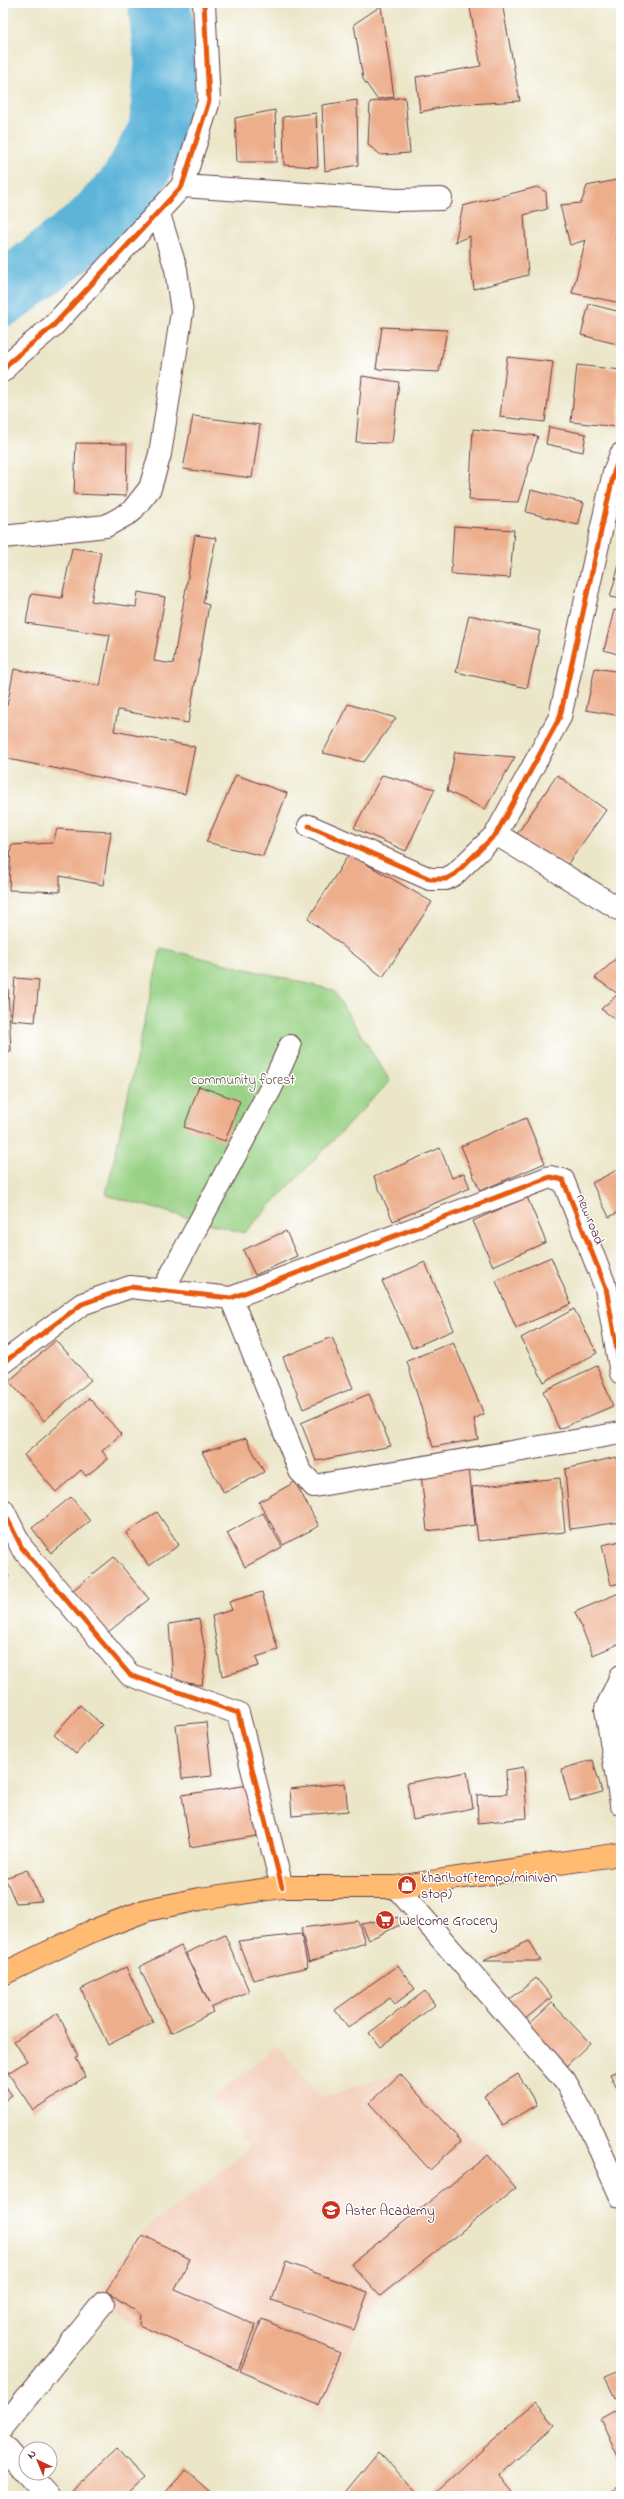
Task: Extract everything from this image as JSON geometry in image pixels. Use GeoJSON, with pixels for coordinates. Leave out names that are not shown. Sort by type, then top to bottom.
{"type":"FeatureCollection","features":[{"type":"Feature","properties":{"kind":"main road"},"geometry":{"type":"LineString","coordinates":[[3,1974],[90,1932],[147,1910],[200,1898],[282,1887],[396,1887],[621,1854]]}},
{"type":"Feature","properties":{"kind":"street"},"geometry":{"type":"LineString","coordinates":[[3,372],[10,362],[53,326],[182,186],[208,101],[204,3]]}},
{"type":"Feature","properties":{"kind":"street"},"geometry":{"type":"LineString","coordinates":[[182,186],[397,200],[441,199]]}},
{"type":"Feature","properties":{"kind":"street"},"geometry":{"type":"LineString","coordinates":[[3,537],[106,526],[131,512],[150,488],[160,454],[182,312],[176,269],[158,211]]}},
{"type":"Feature","properties":{"kind":"street"},"geometry":{"type":"LineString","coordinates":[[309,826],[430,879],[446,879],[455,874],[496,834],[560,717],[614,472],[621,454]]}},
{"type":"Feature","properties":{"kind":"street"},"geometry":{"type":"LineString","coordinates":[[496,834],[621,910]]}},
{"type":"Feature","properties":{"kind":"street"},"geometry":{"type":"LineString","coordinates":[[162,1292],[271,1088],[290,1046]]}},
{"type":"Feature","properties":{"kind":"street","name":"new road"},"geometry":{"type":"LineString","coordinates":[[232,1298],[550,1177],[563,1180],[613,1286],[621,1373]]}},
{"type":"Feature","properties":{"kind":"street"},"geometry":{"type":"LineString","coordinates":[[3,1363],[82,1304],[130,1287],[162,1292],[232,1298],[300,1472],[314,1486],[621,1433]]}},
{"type":"Feature","properties":{"kind":"street"},"geometry":{"type":"LineString","coordinates":[[3,1510],[22,1548],[130,1675],[238,1713],[282,1887]]}},
{"type":"Feature","properties":{"kind":"street"},"geometry":{"type":"LineString","coordinates":[[621,1676],[606,1709],[621,1804]]}},
{"type":"Feature","properties":{"kind":"street"},"geometry":{"type":"LineString","coordinates":[[396,1887],[565,2081],[586,2119],[621,2196]]}},
{"type":"Feature","properties":{"kind":"street"},"geometry":{"type":"LineString","coordinates":[[3,2427],[103,2303]]}},
{"type":"Feature","properties":{"kind":"street"},"geometry":{"type":"LineString","coordinates":[[3,2446],[18,2462]]}},
{"type":"Feature","properties":{"kind":"street"},"geometry":{"type":"LineString","coordinates":[[35,2481],[48,2496]]}},
{"type":"Feature","properties":{"kind":"shaded area","name":"Aster Academy"},"geometry":{"type":"Polygon","coordinates":[[[277,2045],[321,2097],[401,2073],[470,2139],[486,2148],[520,2188],[379,2299],[353,2339],[322,2414],[145,2331],[98,2294],[141,2232],[251,2148],[212,2098],[277,2045]]]}},
{"type":"Feature","properties":{"kind":"green space","name":"community forest"},"geometry":{"type":"Polygon","coordinates":[[[161,948],[333,990],[390,1081],[244,1233],[106,1195],[161,948]]]}},
{"type":"Feature","properties":{"kind":"building"},"geometry":{"type":"Polygon","coordinates":[[[469,3],[502,3],[520,101],[452,105],[420,112],[416,77],[481,66],[469,3]]]}},
{"type":"Feature","properties":{"kind":"building"},"geometry":{"type":"Polygon","coordinates":[[[381,6],[394,97],[377,99],[363,79],[354,24],[381,6]]]}},
{"type":"Feature","properties":{"kind":"building"},"geometry":{"type":"Polygon","coordinates":[[[405,97],[410,153],[381,155],[368,145],[370,102],[405,97]]]}},
{"type":"Feature","properties":{"kind":"building"},"geometry":{"type":"Polygon","coordinates":[[[357,100],[358,165],[325,171],[322,105],[357,100]]]}},
{"type":"Feature","properties":{"kind":"building"},"geometry":{"type":"Polygon","coordinates":[[[275,110],[277,162],[237,162],[235,118],[275,110]]]}},
{"type":"Feature","properties":{"kind":"building"},"geometry":{"type":"Polygon","coordinates":[[[316,113],[318,167],[284,165],[283,117],[316,113]]]}},
{"type":"Feature","properties":{"kind":"building"},"geometry":{"type":"Polygon","coordinates":[[[621,179],[621,236],[615,236],[621,251],[621,303],[572,293],[586,240],[570,245],[560,205],[581,203],[587,186],[621,179]]]}},
{"type":"Feature","properties":{"kind":"building"},"geometry":{"type":"Polygon","coordinates":[[[537,187],[546,192],[547,209],[524,215],[528,275],[474,289],[470,261],[470,236],[455,242],[463,206],[537,187]]]}},
{"type":"Feature","properties":{"kind":"building"},"geometry":{"type":"Polygon","coordinates":[[[589,304],[621,312],[621,345],[581,335],[589,304]]]}},
{"type":"Feature","properties":{"kind":"building"},"geometry":{"type":"Polygon","coordinates":[[[382,327],[447,330],[439,372],[376,369],[382,327]]]}},
{"type":"Feature","properties":{"kind":"building"},"geometry":{"type":"Polygon","coordinates":[[[507,357],[553,362],[545,422],[500,417],[507,357]]]}},
{"type":"Feature","properties":{"kind":"building"},"geometry":{"type":"Polygon","coordinates":[[[577,365],[621,370],[618,427],[571,422],[577,365]]]}},
{"type":"Feature","properties":{"kind":"building"},"geometry":{"type":"Polygon","coordinates":[[[362,376],[399,382],[392,443],[356,442],[362,376]]]}},
{"type":"Feature","properties":{"kind":"building"},"geometry":{"type":"Polygon","coordinates":[[[193,416],[260,425],[252,478],[183,469],[193,416]]]}},
{"type":"Feature","properties":{"kind":"building"},"geometry":{"type":"Polygon","coordinates":[[[549,427],[586,434],[583,452],[546,444],[549,427]]]}},
{"type":"Feature","properties":{"kind":"building"},"geometry":{"type":"Polygon","coordinates":[[[473,429],[538,436],[518,502],[469,500],[473,429]]]}},
{"type":"Feature","properties":{"kind":"building"},"geometry":{"type":"Polygon","coordinates":[[[76,443],[127,444],[126,496],[74,494],[76,443]]]}},
{"type":"Feature","properties":{"kind":"building"},"geometry":{"type":"Polygon","coordinates":[[[531,490],[584,503],[578,525],[526,512],[531,490]]]}},
{"type":"Feature","properties":{"kind":"building"},"geometry":{"type":"Polygon","coordinates":[[[454,526],[514,530],[510,578],[451,574],[454,526]]]}},
{"type":"Feature","properties":{"kind":"building"},"geometry":{"type":"Polygon","coordinates":[[[195,535],[216,538],[203,603],[209,605],[188,723],[118,710],[114,731],[195,747],[185,794],[3,758],[3,705],[7,706],[14,669],[100,686],[110,635],[26,623],[31,594],[62,598],[72,548],[101,552],[91,601],[136,607],[138,592],[165,597],[154,661],[173,664],[195,535]]]}},
{"type":"Feature","properties":{"kind":"building"},"geometry":{"type":"Polygon","coordinates":[[[621,558],[621,599],[610,597],[621,558]]]}},
{"type":"Feature","properties":{"kind":"building"},"geometry":{"type":"Polygon","coordinates":[[[614,610],[621,611],[621,655],[604,650],[614,610]]]}},
{"type":"Feature","properties":{"kind":"building"},"geometry":{"type":"Polygon","coordinates":[[[469,615],[540,631],[527,688],[456,672],[469,615]]]}},
{"type":"Feature","properties":{"kind":"building"},"geometry":{"type":"Polygon","coordinates":[[[595,668],[621,672],[621,716],[586,710],[595,668]]]}},
{"type":"Feature","properties":{"kind":"building"},"geometry":{"type":"Polygon","coordinates":[[[348,704],[396,718],[364,762],[323,753],[348,704]]]}},
{"type":"Feature","properties":{"kind":"building"},"geometry":{"type":"Polygon","coordinates":[[[455,752],[515,757],[485,809],[447,791],[455,752]]]}},
{"type":"Feature","properties":{"kind":"building"},"geometry":{"type":"Polygon","coordinates":[[[236,775],[287,793],[263,856],[206,842],[236,775]]]}},
{"type":"Feature","properties":{"kind":"building"},"geometry":{"type":"Polygon","coordinates":[[[382,775],[435,789],[406,851],[354,828],[382,775]]]}},
{"type":"Feature","properties":{"kind":"building"},"geometry":{"type":"Polygon","coordinates":[[[557,775],[606,810],[567,865],[515,837],[557,775]]]}},
{"type":"Feature","properties":{"kind":"building"},"geometry":{"type":"Polygon","coordinates":[[[57,829],[111,832],[103,885],[60,876],[60,892],[9,890],[11,845],[53,843],[57,829]]]}},
{"type":"Feature","properties":{"kind":"building"},"geometry":{"type":"Polygon","coordinates":[[[349,854],[432,902],[383,977],[308,919],[349,854]]]}},
{"type":"Feature","properties":{"kind":"building"},"geometry":{"type":"Polygon","coordinates":[[[621,954],[621,1019],[618,1021],[601,1009],[618,994],[595,978],[621,954]]]}},
{"type":"Feature","properties":{"kind":"building"},"geometry":{"type":"Polygon","coordinates":[[[15,978],[39,980],[35,1022],[11,1020],[15,978]]]}},
{"type":"Feature","properties":{"kind":"building"},"geometry":{"type":"Polygon","coordinates":[[[3,989],[8,989],[11,1051],[3,1052],[3,989]]]}},
{"type":"Feature","properties":{"kind":"building"},"geometry":{"type":"Polygon","coordinates":[[[199,1086],[240,1101],[225,1141],[184,1127],[199,1086]]]}},
{"type":"Feature","properties":{"kind":"building"},"geometry":{"type":"Polygon","coordinates":[[[526,1118],[545,1163],[480,1191],[461,1146],[526,1118]]]}},
{"type":"Feature","properties":{"kind":"building"},"geometry":{"type":"Polygon","coordinates":[[[440,1148],[452,1178],[464,1173],[470,1188],[393,1221],[374,1177],[440,1148]]]}},
{"type":"Feature","properties":{"kind":"building"},"geometry":{"type":"Polygon","coordinates":[[[621,1168],[621,1211],[609,1217],[592,1183],[621,1168]]]}},
{"type":"Feature","properties":{"kind":"building"},"geometry":{"type":"Polygon","coordinates":[[[527,1197],[546,1242],[493,1266],[473,1221],[527,1197]]]}},
{"type":"Feature","properties":{"kind":"building"},"geometry":{"type":"Polygon","coordinates":[[[286,1231],[297,1256],[255,1275],[243,1250],[286,1231]]]}},
{"type":"Feature","properties":{"kind":"building"},"geometry":{"type":"Polygon","coordinates":[[[551,1257],[571,1304],[516,1328],[496,1281],[551,1257]]]}},
{"type":"Feature","properties":{"kind":"building"},"geometry":{"type":"Polygon","coordinates":[[[425,1262],[454,1330],[412,1348],[382,1281],[425,1262]]]}},
{"type":"Feature","properties":{"kind":"building"},"geometry":{"type":"Polygon","coordinates":[[[574,1309],[597,1353],[544,1382],[521,1338],[574,1309]]]}},
{"type":"Feature","properties":{"kind":"building"},"geometry":{"type":"Polygon","coordinates":[[[332,1337],[353,1388],[303,1409],[283,1357],[332,1337]]]}},
{"type":"Feature","properties":{"kind":"building"},"geometry":{"type":"Polygon","coordinates":[[[56,1340],[91,1380],[44,1421],[9,1381],[56,1340]]]}},
{"type":"Feature","properties":{"kind":"building"},"geometry":{"type":"Polygon","coordinates":[[[453,1342],[484,1414],[474,1419],[478,1439],[433,1447],[407,1361],[453,1342]]]}},
{"type":"Feature","properties":{"kind":"building"},"geometry":{"type":"Polygon","coordinates":[[[597,1366],[613,1406],[559,1429],[543,1391],[597,1366]]]}},
{"type":"Feature","properties":{"kind":"building"},"geometry":{"type":"Polygon","coordinates":[[[369,1394],[391,1446],[316,1461],[301,1423],[369,1394]]]}},
{"type":"Feature","properties":{"kind":"building"},"geometry":{"type":"Polygon","coordinates":[[[89,1398],[121,1434],[102,1451],[108,1459],[86,1476],[81,1470],[56,1492],[24,1455],[89,1398]]]}},
{"type":"Feature","properties":{"kind":"building"},"geometry":{"type":"Polygon","coordinates":[[[246,1438],[264,1472],[224,1493],[202,1452],[246,1438]]]}},
{"type":"Feature","properties":{"kind":"building"},"geometry":{"type":"Polygon","coordinates":[[[616,1457],[621,1479],[621,1522],[570,1529],[565,1469],[616,1457]]]}},
{"type":"Feature","properties":{"kind":"building"},"geometry":{"type":"Polygon","coordinates":[[[469,1468],[475,1525],[427,1531],[421,1473],[469,1468]]]}},
{"type":"Feature","properties":{"kind":"building"},"geometry":{"type":"Polygon","coordinates":[[[560,1478],[565,1532],[478,1541],[472,1487],[560,1478]]]}},
{"type":"Feature","properties":{"kind":"building"},"geometry":{"type":"Polygon","coordinates":[[[295,1482],[319,1526],[283,1545],[259,1502],[295,1482]]]}},
{"type":"Feature","properties":{"kind":"building"},"geometry":{"type":"Polygon","coordinates":[[[71,1497],[90,1521],[51,1553],[32,1528],[71,1497]]]}},
{"type":"Feature","properties":{"kind":"building"},"geometry":{"type":"Polygon","coordinates":[[[157,1512],[179,1545],[149,1566],[126,1533],[157,1512]]]}},
{"type":"Feature","properties":{"kind":"building"},"geometry":{"type":"Polygon","coordinates":[[[263,1513],[282,1547],[245,1567],[227,1533],[263,1513]]]}},
{"type":"Feature","properties":{"kind":"building"},"geometry":{"type":"Polygon","coordinates":[[[621,1541],[621,1583],[611,1585],[602,1545],[621,1541]]]}},
{"type":"Feature","properties":{"kind":"building"},"geometry":{"type":"Polygon","coordinates":[[[114,1557],[149,1599],[107,1633],[72,1591],[114,1557]]]}},
{"type":"Feature","properties":{"kind":"building"},"geometry":{"type":"Polygon","coordinates":[[[3,1566],[9,1577],[3,1580],[3,1566]]]}},
{"type":"Feature","properties":{"kind":"building"},"geometry":{"type":"Polygon","coordinates":[[[262,1592],[278,1650],[256,1657],[259,1666],[222,1676],[212,1616],[232,1610],[229,1602],[262,1592]]]}},
{"type":"Feature","properties":{"kind":"building"},"geometry":{"type":"Polygon","coordinates":[[[621,1592],[621,1643],[593,1655],[575,1612],[621,1592]]]}},
{"type":"Feature","properties":{"kind":"building"},"geometry":{"type":"Polygon","coordinates":[[[199,1619],[206,1655],[202,1685],[173,1681],[169,1624],[199,1619]]]}},
{"type":"Feature","properties":{"kind":"building"},"geometry":{"type":"Polygon","coordinates":[[[80,1705],[102,1725],[76,1754],[54,1735],[80,1705]]]}},
{"type":"Feature","properties":{"kind":"building"},"geometry":{"type":"Polygon","coordinates":[[[206,1722],[212,1776],[182,1779],[176,1725],[206,1722]]]}},
{"type":"Feature","properties":{"kind":"building"},"geometry":{"type":"Polygon","coordinates":[[[593,1760],[602,1792],[570,1801],[561,1769],[593,1760]]]}},
{"type":"Feature","properties":{"kind":"building"},"geometry":{"type":"Polygon","coordinates":[[[524,1767],[527,1818],[478,1823],[477,1795],[507,1794],[506,1770],[524,1767]]]}},
{"type":"Feature","properties":{"kind":"building"},"geometry":{"type":"Polygon","coordinates":[[[467,1772],[473,1808],[413,1820],[407,1783],[467,1772]]]}},
{"type":"Feature","properties":{"kind":"building"},"geometry":{"type":"Polygon","coordinates":[[[345,1783],[348,1811],[292,1816],[290,1789],[345,1783]]]}},
{"type":"Feature","properties":{"kind":"building"},"geometry":{"type":"Polygon","coordinates":[[[249,1785],[257,1836],[190,1847],[182,1795],[249,1785]]]}},
{"type":"Feature","properties":{"kind":"building"},"geometry":{"type":"Polygon","coordinates":[[[27,1870],[42,1901],[16,1903],[5,1878],[27,1870]]]}},
{"type":"Feature","properties":{"kind":"building"},"geometry":{"type":"Polygon","coordinates":[[[400,1917],[400,1925],[368,1940],[361,1924],[400,1917]]]}},
{"type":"Feature","properties":{"kind":"building"},"geometry":{"type":"Polygon","coordinates":[[[358,1921],[365,1943],[309,1962],[301,1928],[358,1921]]]}},
{"type":"Feature","properties":{"kind":"building"},"geometry":{"type":"Polygon","coordinates":[[[301,1934],[308,1967],[253,1980],[238,1941],[301,1934]]]}},
{"type":"Feature","properties":{"kind":"building"},"geometry":{"type":"Polygon","coordinates":[[[225,1935],[249,1991],[211,2008],[213,2012],[171,2033],[139,1967],[181,1946],[209,2003],[186,1953],[225,1935]]]}},
{"type":"Feature","properties":{"kind":"building"},"geometry":{"type":"Polygon","coordinates":[[[529,1941],[541,1961],[483,1961],[529,1941]]]}},
{"type":"Feature","properties":{"kind":"building"},"geometry":{"type":"Polygon","coordinates":[[[398,1965],[415,1989],[395,2004],[390,1998],[348,2028],[335,2010],[398,1965]]]}},
{"type":"Feature","properties":{"kind":"building"},"geometry":{"type":"Polygon","coordinates":[[[126,1967],[153,2022],[108,2045],[81,1989],[126,1967]]]}},
{"type":"Feature","properties":{"kind":"building"},"geometry":{"type":"Polygon","coordinates":[[[536,1978],[552,1997],[519,2024],[503,2005],[536,1978]]]}},
{"type":"Feature","properties":{"kind":"building"},"geometry":{"type":"Polygon","coordinates":[[[425,1991],[435,2005],[380,2047],[369,2033],[425,1991]]]}},
{"type":"Feature","properties":{"kind":"building"},"geometry":{"type":"Polygon","coordinates":[[[552,2003],[590,2043],[562,2070],[524,2029],[552,2003]]]}},
{"type":"Feature","properties":{"kind":"building"},"geometry":{"type":"Polygon","coordinates":[[[58,2013],[78,2056],[76,2057],[85,2077],[33,2110],[8,2073],[27,2061],[14,2041],[58,2013]]]}},
{"type":"Feature","properties":{"kind":"building"},"geometry":{"type":"Polygon","coordinates":[[[621,2070],[621,2090],[618,2091],[610,2074],[621,2070]]]}},
{"type":"Feature","properties":{"kind":"building"},"geometry":{"type":"Polygon","coordinates":[[[400,2074],[461,2141],[430,2170],[369,2103],[400,2074]]]}},
{"type":"Feature","properties":{"kind":"building"},"geometry":{"type":"Polygon","coordinates":[[[518,2074],[537,2105],[503,2125],[484,2095],[518,2074]]]}},
{"type":"Feature","properties":{"kind":"building"},"geometry":{"type":"Polygon","coordinates":[[[3,2084],[12,2095],[3,2102],[3,2084]]]}},
{"type":"Feature","properties":{"kind":"building"},"geometry":{"type":"Polygon","coordinates":[[[488,2155],[516,2188],[380,2296],[351,2264],[488,2155]]]}},
{"type":"Feature","properties":{"kind":"building"},"geometry":{"type":"Polygon","coordinates":[[[143,2235],[190,2259],[175,2290],[256,2325],[238,2370],[139,2325],[140,2314],[106,2291],[143,2235]]]}},
{"type":"Feature","properties":{"kind":"building"},"geometry":{"type":"Polygon","coordinates":[[[286,2262],[368,2292],[354,2330],[272,2300],[286,2262]]]}},
{"type":"Feature","properties":{"kind":"building"},"geometry":{"type":"Polygon","coordinates":[[[262,2319],[340,2353],[318,2405],[240,2371],[262,2319]]]}},
{"type":"Feature","properties":{"kind":"building"},"geometry":{"type":"Polygon","coordinates":[[[621,2369],[621,2395],[615,2398],[605,2377],[621,2369]]]}},
{"type":"Feature","properties":{"kind":"building"},"geometry":{"type":"Polygon","coordinates":[[[535,2402],[555,2425],[499,2475],[516,2496],[431,2496],[535,2402]]]}},
{"type":"Feature","properties":{"kind":"building"},"geometry":{"type":"Polygon","coordinates":[[[621,2407],[621,2464],[600,2419],[621,2407]]]}},
{"type":"Feature","properties":{"kind":"building"},"geometry":{"type":"Polygon","coordinates":[[[116,2449],[143,2478],[124,2496],[72,2496],[69,2493],[116,2449]]]}},
{"type":"Feature","properties":{"kind":"building"},"geometry":{"type":"Polygon","coordinates":[[[378,2452],[421,2496],[342,2496],[378,2452]]]}},
{"type":"Feature","properties":{"kind":"building"},"geometry":{"type":"Polygon","coordinates":[[[186,2470],[212,2494],[211,2496],[162,2496],[186,2470]]]}},
{"type":"Feature","properties":{"kind":"building"},"geometry":{"type":"Polygon","coordinates":[[[621,2486],[621,2496],[615,2496],[612,2492],[621,2486]]]}},
{"type":"Feature","properties":{"kind":"waterway"},"geometry":{"type":"LineString","coordinates":[[3,295],[92,227],[130,186],[160,131],[166,63],[159,3]]}},
{"type":"Feature","properties":{"kind":"cycle path"},"geometry":{"type":"LineString","coordinates":[[3,371],[10,362],[53,326],[182,186],[209,101],[204,3]]}},
{"type":"Feature","properties":{"kind":"cycle path"},"geometry":{"type":"LineString","coordinates":[[309,826],[430,879],[446,879],[455,874],[496,834],[560,717],[614,472],[621,454]]}},
{"type":"Feature","properties":{"kind":"cycle path"},"geometry":{"type":"LineString","coordinates":[[3,1363],[82,1304],[130,1287],[231,1298],[550,1177],[563,1180],[606,1288],[621,1373]]}},
{"type":"Feature","properties":{"kind":"cycle path"},"geometry":{"type":"LineString","coordinates":[[3,1510],[22,1548],[130,1675],[238,1713],[282,1887]]}},
{"type":"Feature","properties":{"kind":"place","name":"kharibot(tempo/minivan stop)"},"geometry":{"type":"Point","coordinates":[407,1885]}},
{"type":"Feature","properties":{"kind":"place","name":"Welcome Grocery"},"geometry":{"type":"Point","coordinates":[385,1920]}},
{"type":"Feature","properties":{"kind":"place","name":"Aster Academy"},"geometry":{"type":"Point","coordinates":[331,2210]}}]}
